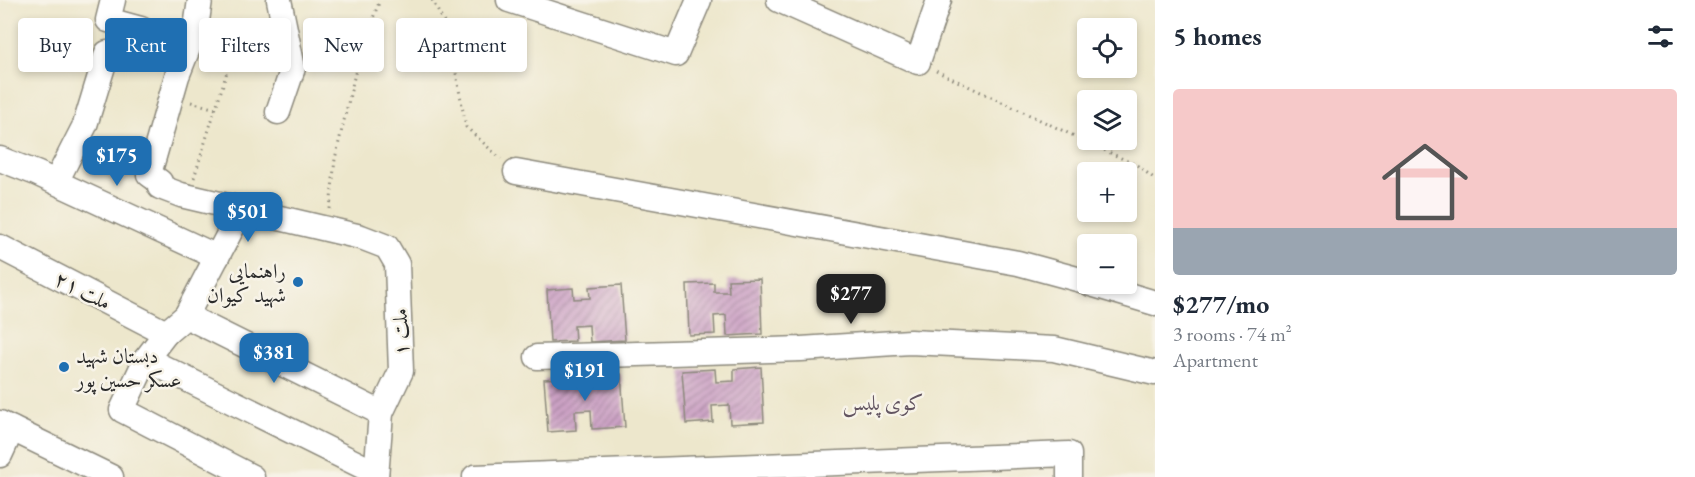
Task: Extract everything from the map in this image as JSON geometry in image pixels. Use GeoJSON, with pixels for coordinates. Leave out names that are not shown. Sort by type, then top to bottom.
{"type":"FeatureCollection","features":[{"type":"Feature","properties":{"kind":"street"},"geometry":{"type":"LineString","coordinates":[[108,18],[113,0]]}},
{"type":"Feature","properties":{"kind":"street"},"geometry":{"type":"LineString","coordinates":[[171,96],[196,28],[200,0]]}},
{"type":"Feature","properties":{"kind":"street"},"geometry":{"type":"LineString","coordinates":[[278,112],[293,68],[279,0]]}},
{"type":"Feature","properties":{"kind":"street"},"geometry":{"type":"LineString","coordinates":[[509,0],[676,54],[699,0]]}},
{"type":"Feature","properties":{"kind":"street"},"geometry":{"type":"LineString","coordinates":[[779,0],[918,62],[939,0]]}},
{"type":"Feature","properties":{"kind":"street"},"geometry":{"type":"LineString","coordinates":[[56,182],[85,125],[105,60]]}},
{"type":"Feature","properties":{"kind":"street","name":"ملت ۱"},"geometry":{"type":"LineString","coordinates":[[171,96],[148,174],[160,182],[160,187],[185,196],[361,237],[387,247],[397,264],[401,371],[381,413],[376,475]]}},
{"type":"Feature","properties":{"kind":"street"},"geometry":{"type":"LineString","coordinates":[[0,159],[56,182],[217,257]]}},
{"type":"Feature","properties":{"kind":"street"},"geometry":{"type":"LineString","coordinates":[[516,172],[1018,263],[1077,280]]}},
{"type":"Feature","properties":{"kind":"street"},"geometry":{"type":"LineString","coordinates":[[242,209],[186,316],[166,333],[146,359],[122,410],[248,476]]}},
{"type":"Feature","properties":{"kind":"street","name":"ملت ۲۱"},"geometry":{"type":"LineString","coordinates":[[0,247],[166,333]]}},
{"type":"Feature","properties":{"kind":"street"},"geometry":{"type":"LineString","coordinates":[[1125,294],[1155,303]]}},
{"type":"Feature","properties":{"kind":"street"},"geometry":{"type":"LineString","coordinates":[[186,316],[381,413]]}},
{"type":"Feature","properties":{"kind":"street"},"geometry":{"type":"LineString","coordinates":[[537,357],[801,349],[910,342],[1054,350],[1155,373]]}},
{"type":"Feature","properties":{"kind":"street"},"geometry":{"type":"LineString","coordinates":[[146,359],[376,475]]}},
{"type":"Feature","properties":{"kind":"street"},"geometry":{"type":"LineString","coordinates":[[0,455],[6,426],[111,477]]}},
{"type":"Feature","properties":{"kind":"street"},"geometry":{"type":"LineString","coordinates":[[475,477],[718,472],[1069,454],[1069,477]]}},
{"type":"Feature","properties":{"kind":"path"},"geometry":{"type":"LineString","coordinates":[[328,229],[335,159],[360,52],[380,0]]}},
{"type":"Feature","properties":{"kind":"path"},"geometry":{"type":"LineString","coordinates":[[432,0],[448,30],[466,127],[516,172]]}},
{"type":"Feature","properties":{"kind":"path"},"geometry":{"type":"LineString","coordinates":[[918,62],[1138,166],[1155,178]]}},
{"type":"Feature","properties":{"kind":"path"},"geometry":{"type":"LineString","coordinates":[[185,196],[227,72]]}},
{"type":"Feature","properties":{"kind":"path"},"geometry":{"type":"LineString","coordinates":[[171,96],[216,109]]}},
{"type":"Feature","properties":{"kind":"building"},"geometry":{"type":"Polygon","coordinates":[[[760,279],[762,334],[727,336],[726,315],[714,316],[715,334],[689,335],[687,284],[714,283],[714,292],[729,292],[728,280],[760,279]]]}},
{"type":"Feature","properties":{"kind":"building"},"geometry":{"type":"Polygon","coordinates":[[[621,285],[625,340],[590,342],[589,325],[574,326],[575,341],[550,342],[547,290],[573,288],[574,299],[590,298],[589,287],[621,285]]]}},
{"type":"Feature","properties":{"kind":"building"},"geometry":{"type":"Polygon","coordinates":[[[761,367],[764,422],[730,424],[729,405],[712,406],[713,422],[686,424],[682,371],[715,369],[716,382],[734,381],[734,369],[761,367]]]}},
{"type":"Feature","properties":{"kind":"building"},"geometry":{"type":"Polygon","coordinates":[[[621,374],[625,427],[592,429],[591,410],[575,411],[576,430],[548,432],[544,379],[576,377],[576,387],[591,385],[590,376],[621,374]]]}},
{"type":"Feature","properties":{"kind":"place","name":"راهنمایی شهید کیوان"},"geometry":{"type":"Point","coordinates":[298,282]}},
{"type":"Feature","properties":{"kind":"place","name":"دبستان شهید عسکر حسین پور"},"geometry":{"type":"Point","coordinates":[64,367]}},
{"type":"Feature","properties":{"kind":"district","name":"کوی پلیس"},"geometry":{"type":"Point","coordinates":[883,402]}}]}
